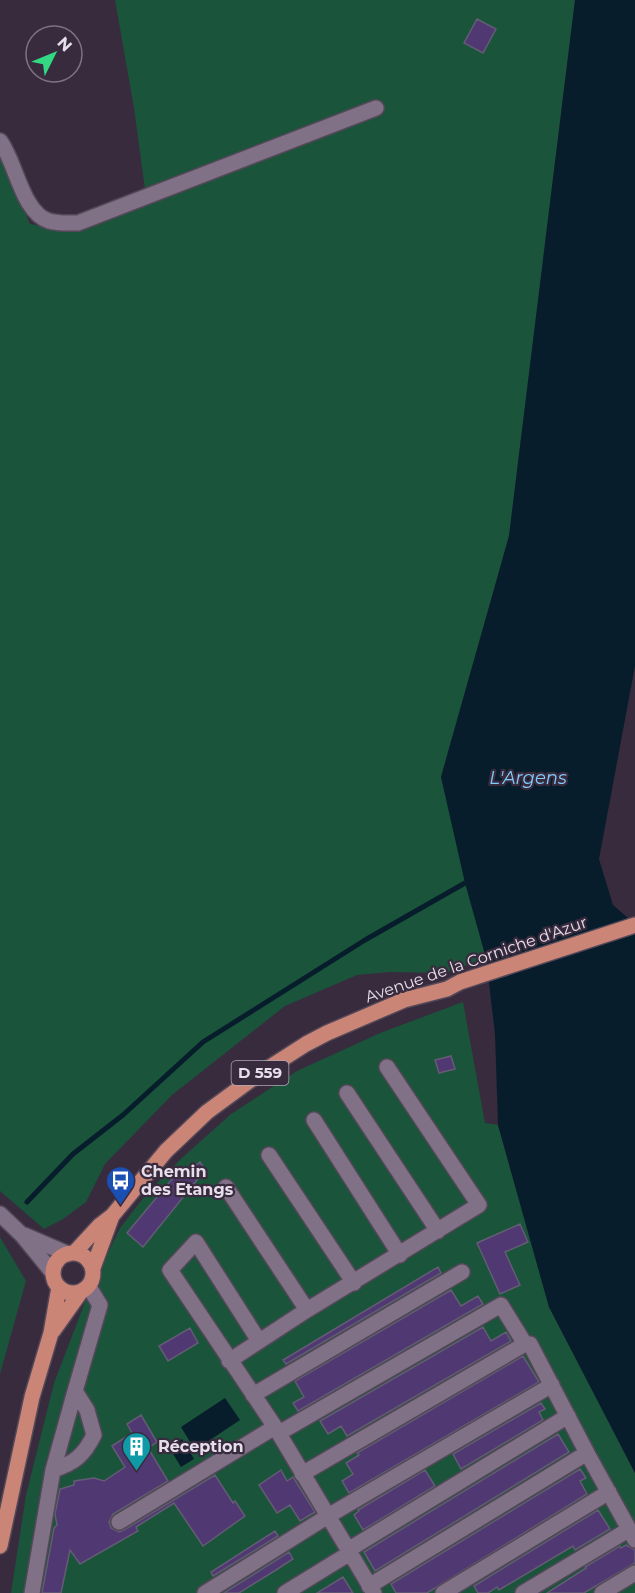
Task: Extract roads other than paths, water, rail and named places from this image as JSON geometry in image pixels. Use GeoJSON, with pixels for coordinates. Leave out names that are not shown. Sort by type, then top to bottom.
{"type":"FeatureCollection","features":[{"type":"Feature","properties":{"kind":"main road","name":"Avenue de la Corniche d'Azur"},"geometry":{"type":"LineString","coordinates":[[71,1253],[112,1216],[173,1144],[207,1112],[256,1076],[306,1044],[404,1000],[447,989],[460,982],[635,925]]}},
{"type":"Feature","properties":{"kind":"main road","name":"Avenue de la Corniche d'Azur"},"geometry":{"type":"LineString","coordinates":[[93,1268],[112,1216]]}},
{"type":"Feature","properties":{"kind":"main road"},"geometry":{"type":"LineString","coordinates":[[51,1334],[84,1290],[93,1278],[93,1268],[86,1257],[71,1253],[58,1261],[53,1273],[55,1283],[68,1293],[84,1290]]}},
{"type":"Feature","properties":{"kind":"main road"},"geometry":{"type":"LineString","coordinates":[[0,1546],[32,1397],[51,1334],[58,1287]]}},
{"type":"Feature","properties":{"kind":"street"},"geometry":{"type":"LineString","coordinates":[[0,141],[6,149],[36,214],[48,221],[78,223],[376,108]]}},
{"type":"Feature","properties":{"kind":"street"},"geometry":{"type":"LineString","coordinates":[[229,1361],[307,1310],[479,1205],[387,1067]]}},
{"type":"Feature","properties":{"kind":"street"},"geometry":{"type":"LineString","coordinates":[[347,1093],[438,1231]]}},
{"type":"Feature","properties":{"kind":"street"},"geometry":{"type":"LineString","coordinates":[[314,1120],[400,1255]]}},
{"type":"Feature","properties":{"kind":"street"},"geometry":{"type":"LineString","coordinates":[[270,1155],[354,1283]]}},
{"type":"Feature","properties":{"kind":"street"},"geometry":{"type":"LineString","coordinates":[[226,1187],[307,1310]]}},
{"type":"Feature","properties":{"kind":"street"},"geometry":{"type":"LineString","coordinates":[[0,1214],[17,1230],[53,1273]]}},
{"type":"Feature","properties":{"kind":"street"},"geometry":{"type":"LineString","coordinates":[[17,1230],[71,1253]]}},
{"type":"Feature","properties":{"kind":"street"},"geometry":{"type":"LineString","coordinates":[[259,1341],[196,1242],[170,1270],[277,1430],[372,1589],[587,1453]]}},
{"type":"Feature","properties":{"kind":"street"},"geometry":{"type":"LineString","coordinates":[[253,1395],[462,1272]]}},
{"type":"Feature","properties":{"kind":"street"},"geometry":{"type":"LineString","coordinates":[[32,1593],[53,1470],[100,1305],[84,1290]]}},
{"type":"Feature","properties":{"kind":"street"},"geometry":{"type":"LineString","coordinates":[[120,1522],[277,1430],[501,1305],[525,1344]]}},
{"type":"Feature","properties":{"kind":"street"},"geometry":{"type":"LineString","coordinates":[[302,1474],[525,1344],[530,1344],[632,1535],[523,1593]]}},
{"type":"Feature","properties":{"kind":"street"},"geometry":{"type":"LineString","coordinates":[[205,1593],[328,1516],[552,1385]]}},
{"type":"Feature","properties":{"kind":"street"},"geometry":{"type":"LineString","coordinates":[[53,1470],[68,1466],[85,1452],[94,1435],[87,1410],[75,1391]]}},
{"type":"Feature","properties":{"kind":"street"},"geometry":{"type":"LineString","coordinates":[[285,1593],[568,1416]]}},
{"type":"Feature","properties":{"kind":"street"},"geometry":{"type":"LineString","coordinates":[[443,1593],[609,1492]]}},
{"type":"Feature","properties":{"kind":"street"},"geometry":{"type":"LineString","coordinates":[[602,1593],[635,1573]]}},
{"type":"Feature","properties":{"kind":"water","name":"L'Argens"},"geometry":{"type":"Polygon","coordinates":[[[575,0],[635,0],[635,666],[599,859],[613,905],[635,924],[635,1473],[549,1307],[498,1125],[495,1034],[486,958],[465,883],[441,777],[509,536],[575,0]]]}},
{"type":"Feature","properties":{"kind":"water"},"geometry":{"type":"Polygon","coordinates":[[[225,1398],[240,1420],[195,1450],[181,1427],[225,1398]]]}},
{"type":"Feature","properties":{"kind":"water"},"geometry":{"type":"Polygon","coordinates":[[[182,1439],[194,1459],[181,1467],[169,1447],[182,1439]]]}},
{"type":"Feature","properties":{"kind":"waterway"},"geometry":{"type":"LineString","coordinates":[[27,1202],[73,1154],[123,1115],[203,1042],[365,940],[465,883],[471,883]]}},
{"type":"Feature","properties":{"kind":"place","name":"Chemin des Etangs"},"geometry":{"type":"Point","coordinates":[120,1206]}},
{"type":"Feature","properties":{"kind":"place","name":"Réception"},"geometry":{"type":"Point","coordinates":[137,1472]}}]}
